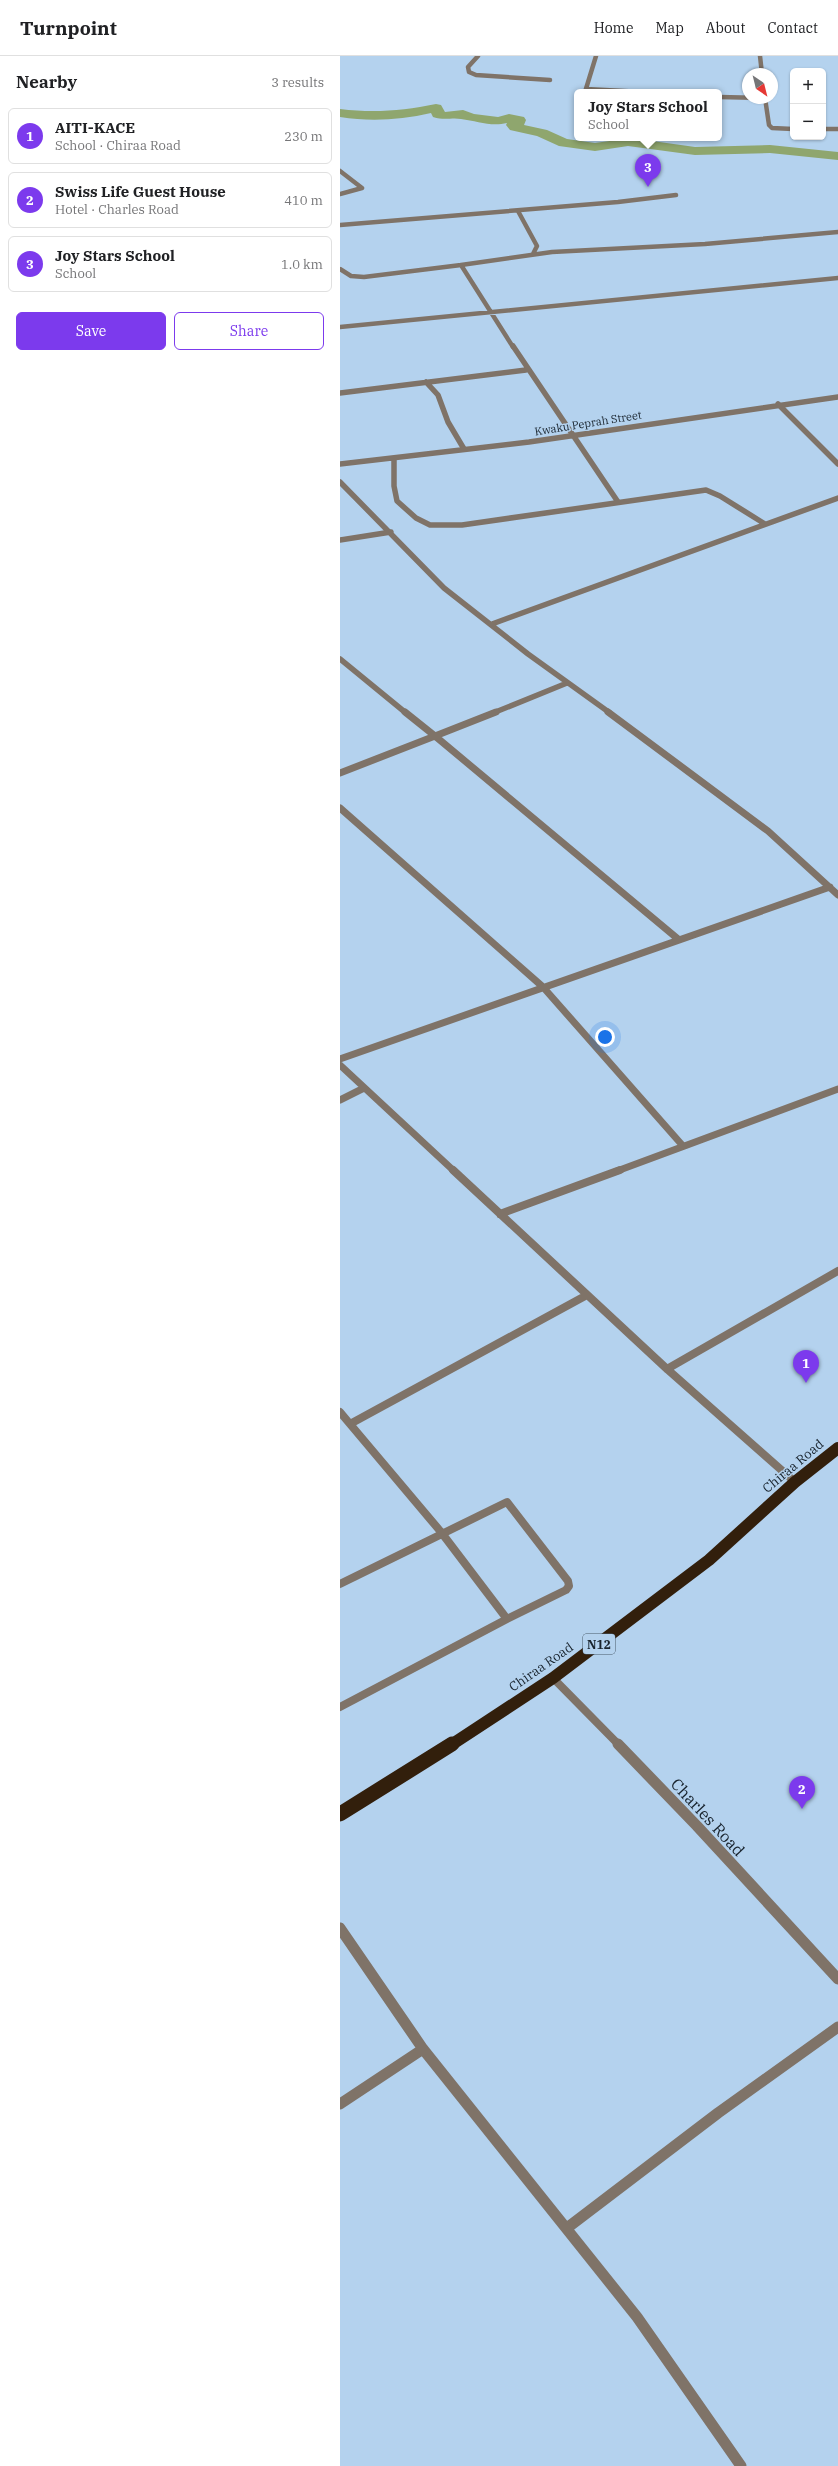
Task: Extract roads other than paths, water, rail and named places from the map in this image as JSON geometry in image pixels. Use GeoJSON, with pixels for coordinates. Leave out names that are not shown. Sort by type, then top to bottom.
{"type":"FeatureCollection","features":[{"type":"Feature","properties":{"kind":"highway","name":"Chiraa Road"},"geometry":{"type":"LineString","coordinates":[[340,1814],[469,1734],[553,1678],[709,1560],[795,1482],[838,1448]]}},
{"type":"Feature","properties":{"kind":"street"},"geometry":{"type":"LineString","coordinates":[[478,56],[468,68],[469,72],[476,75],[550,80]]}},
{"type":"Feature","properties":{"kind":"street"},"geometry":{"type":"LineString","coordinates":[[585,89],[596,56]]}},
{"type":"Feature","properties":{"kind":"street"},"geometry":{"type":"LineString","coordinates":[[760,56],[761,68]]}},
{"type":"Feature","properties":{"kind":"street"},"geometry":{"type":"LineString","coordinates":[[722,97],[742,98]]}},
{"type":"Feature","properties":{"kind":"street"},"geometry":{"type":"LineString","coordinates":[[766,104],[769,125],[772,128],[790,129]]}},
{"type":"Feature","properties":{"kind":"street"},"geometry":{"type":"LineString","coordinates":[[826,129],[838,129]]}},
{"type":"Feature","properties":{"kind":"street"},"geometry":{"type":"LineString","coordinates":[[340,171],[362,188],[340,194]]}},
{"type":"Feature","properties":{"kind":"street"},"geometry":{"type":"LineString","coordinates":[[340,225],[518,211],[676,195]]}},
{"type":"Feature","properties":{"kind":"street"},"geometry":{"type":"LineString","coordinates":[[518,211],[537,246],[534,254]]}},
{"type":"Feature","properties":{"kind":"street"},"geometry":{"type":"LineString","coordinates":[[340,269],[351,276],[364,277],[461,265],[493,258],[534,254],[717,243],[838,232]]}},
{"type":"Feature","properties":{"kind":"street"},"geometry":{"type":"LineString","coordinates":[[461,265],[526,370],[574,435],[618,502]]}},
{"type":"Feature","properties":{"kind":"street"},"geometry":{"type":"LineString","coordinates":[[340,327],[490,314],[687,292],[838,278]]}},
{"type":"Feature","properties":{"kind":"street"},"geometry":{"type":"LineString","coordinates":[[340,393],[526,370]]}},
{"type":"Feature","properties":{"kind":"street"},"geometry":{"type":"LineString","coordinates":[[426,382],[436,388],[441,397],[448,422],[464,449]]}},
{"type":"Feature","properties":{"kind":"street","name":"Kwaku Peprah Street"},"geometry":{"type":"LineString","coordinates":[[340,464],[394,460],[464,449],[574,435],[778,404],[838,397]]}},
{"type":"Feature","properties":{"kind":"street"},"geometry":{"type":"LineString","coordinates":[[778,404],[838,464]]}},
{"type":"Feature","properties":{"kind":"street"},"geometry":{"type":"LineString","coordinates":[[394,460],[394,486],[397,501],[416,518],[430,525],[462,525],[706,490],[720,496],[765,524]]}},
{"type":"Feature","properties":{"kind":"street"},"geometry":{"type":"LineString","coordinates":[[340,482],[357,501],[391,532],[444,588],[567,683],[652,743],[768,831],[838,895]]}},
{"type":"Feature","properties":{"kind":"street"},"geometry":{"type":"LineString","coordinates":[[492,624],[838,498]]}},
{"type":"Feature","properties":{"kind":"street"},"geometry":{"type":"LineString","coordinates":[[340,540],[391,532]]}},
{"type":"Feature","properties":{"kind":"street"},"geometry":{"type":"LineString","coordinates":[[340,659],[435,736],[678,939]]}},
{"type":"Feature","properties":{"kind":"street"},"geometry":{"type":"LineString","coordinates":[[340,773],[567,683]]}},
{"type":"Feature","properties":{"kind":"street"},"geometry":{"type":"LineString","coordinates":[[340,808],[444,902],[542,987],[683,1146]]}},
{"type":"Feature","properties":{"kind":"street"},"geometry":{"type":"LineString","coordinates":[[340,1059],[678,939],[830,887]]}},
{"type":"Feature","properties":{"kind":"street"},"geometry":{"type":"LineString","coordinates":[[340,1065],[667,1369],[795,1482]]}},
{"type":"Feature","properties":{"kind":"street"},"geometry":{"type":"LineString","coordinates":[[340,1100],[364,1088]]}},
{"type":"Feature","properties":{"kind":"street"},"geometry":{"type":"LineString","coordinates":[[500,1214],[838,1089]]}},
{"type":"Feature","properties":{"kind":"street"},"geometry":{"type":"LineString","coordinates":[[667,1369],[838,1271]]}},
{"type":"Feature","properties":{"kind":"street"},"geometry":{"type":"LineString","coordinates":[[350,1424],[587,1295]]}},
{"type":"Feature","properties":{"kind":"street"},"geometry":{"type":"LineString","coordinates":[[340,1412],[441,1532],[507,1620]]}},
{"type":"Feature","properties":{"kind":"street"},"geometry":{"type":"LineString","coordinates":[[340,1584],[441,1532],[507,1502],[511,1505],[568,1581],[569,1586],[566,1590],[340,1705]]}},
{"type":"Feature","properties":{"kind":"street","name":"Charles Road"},"geometry":{"type":"LineString","coordinates":[[553,1678],[697,1826],[838,1979]]}},
{"type":"Feature","properties":{"kind":"street"},"geometry":{"type":"LineString","coordinates":[[340,1928],[423,2049],[637,2317],[741,2466]]}},
{"type":"Feature","properties":{"kind":"street"},"geometry":{"type":"LineString","coordinates":[[567,2228],[718,2113],[838,2027]]}},
{"type":"Feature","properties":{"kind":"street"},"geometry":{"type":"LineString","coordinates":[[340,2104],[423,2049]]}},
{"type":"Feature","properties":{"kind":"waterway"},"geometry":{"type":"LineString","coordinates":[[340,113],[362,116],[403,115],[436,108],[438,114],[445,116],[463,114],[471,118],[498,121],[509,118],[519,120],[518,123],[513,125],[515,127],[542,133],[564,143],[595,147],[628,142],[695,151],[770,149],[838,156]]}},
{"type":"Feature","properties":{"kind":"place","name":"Joy Stars School"},"geometry":{"type":"Point","coordinates":[648,187]}},
{"type":"Feature","properties":{"kind":"place","name":"AITI-KACE"},"geometry":{"type":"Point","coordinates":[806,1383]}},
{"type":"Feature","properties":{"kind":"place","name":"Swiss Life Guest House"},"geometry":{"type":"Point","coordinates":[802,1809]}}]}
